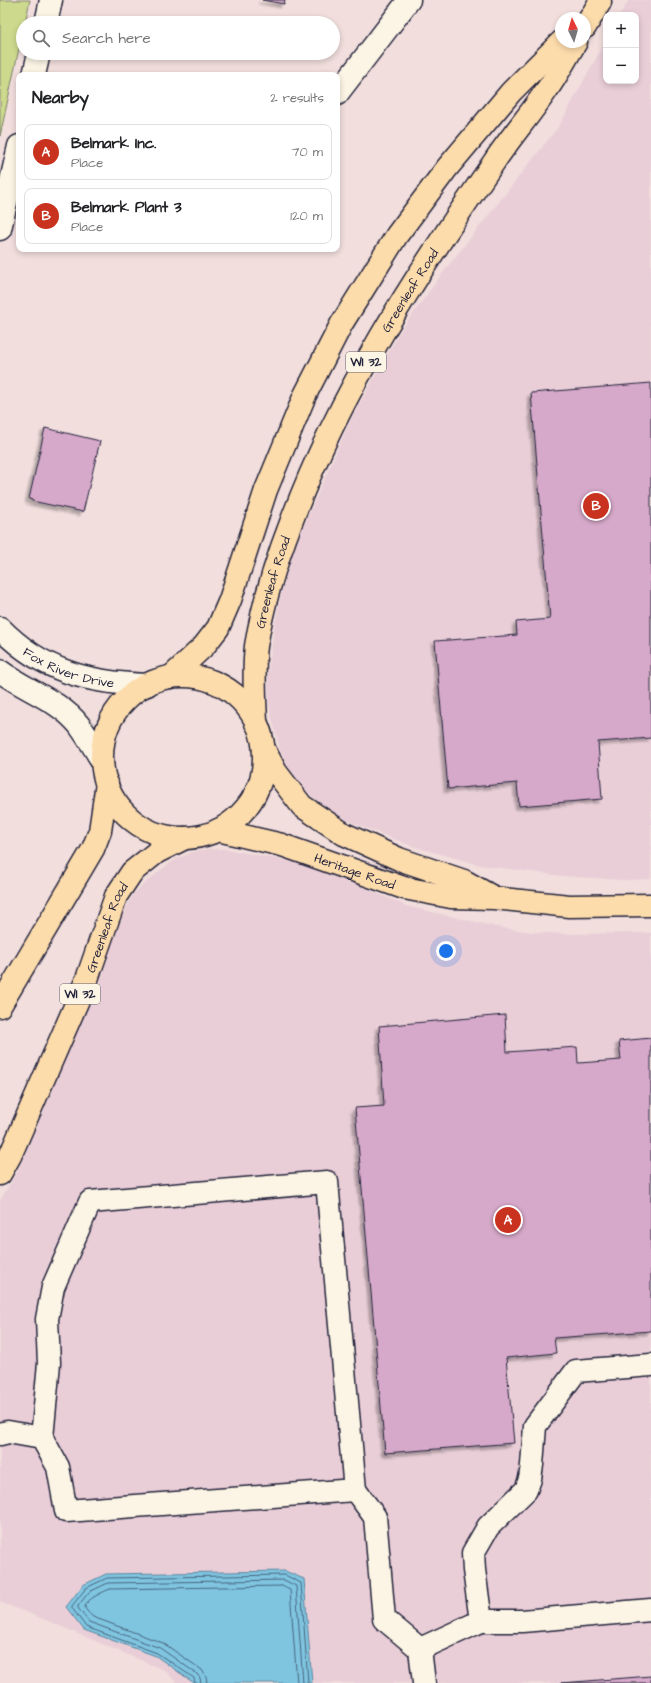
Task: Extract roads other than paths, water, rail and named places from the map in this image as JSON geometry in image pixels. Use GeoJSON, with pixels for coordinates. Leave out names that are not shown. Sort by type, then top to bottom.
{"type":"FeatureCollection","features":[{"type":"Feature","properties":{"kind":"main road"},"geometry":{"type":"LineString","coordinates":[[590,12],[601,1]]}},
{"type":"Feature","properties":{"kind":"main road"},"geometry":{"type":"LineString","coordinates":[[591,17],[601,1]]}},
{"type":"Feature","properties":{"kind":"main road","name":"WI 32"},"geometry":{"type":"LineString","coordinates":[[0,1006],[92,849],[100,831],[106,783],[102,761],[104,739],[112,718],[126,700],[136,691],[147,685],[171,677],[204,646],[218,628],[230,600],[266,490],[305,395],[342,323],[397,235],[447,168],[512,92],[555,48]]}},
{"type":"Feature","properties":{"kind":"main road","name":"Greenleaf Road"},"geometry":{"type":"LineString","coordinates":[[256,723],[256,647],[263,613],[278,557],[302,494],[331,429],[366,362],[421,271],[495,161],[547,90],[572,48]]}},
{"type":"Feature","properties":{"kind":"main road"},"geometry":{"type":"LineString","coordinates":[[171,677],[197,678],[221,686],[242,701],[256,723]]}},
{"type":"Feature","properties":{"kind":"main road","name":"WI 32"},"geometry":{"type":"LineString","coordinates":[[185,838],[196,837],[218,830],[238,816],[254,796],[263,772],[263,747],[256,723]]}},
{"type":"Feature","properties":{"kind":"main road","name":"Heritage Road"},"geometry":{"type":"LineString","coordinates":[[263,747],[276,772],[302,806],[344,834],[399,859],[464,881],[494,898]]}},
{"type":"Feature","properties":{"kind":"main road"},"geometry":{"type":"LineString","coordinates":[[106,783],[117,803],[124,812],[142,826],[162,835],[185,838]]}},
{"type":"Feature","properties":{"kind":"main road","name":"Heritage Road"},"geometry":{"type":"LineString","coordinates":[[218,830],[282,845],[404,888],[451,898],[494,898],[569,906],[651,905]]}},
{"type":"Feature","properties":{"kind":"main road","name":"Greenleaf Road"},"geometry":{"type":"LineString","coordinates":[[0,1174],[10,1156],[84,986],[116,896],[132,872],[157,852],[185,838]]}},
{"type":"Feature","properties":{"kind":"street"},"geometry":{"type":"LineString","coordinates":[[48,16],[51,0]]}},
{"type":"Feature","properties":{"kind":"street"},"geometry":{"type":"LineString","coordinates":[[340,90],[409,0]]}},
{"type":"Feature","properties":{"kind":"street"},"geometry":{"type":"LineString","coordinates":[[35,72],[37,60]]}},
{"type":"Feature","properties":{"kind":"street"},"geometry":{"type":"LineString","coordinates":[[0,229],[16,162]]}},
{"type":"Feature","properties":{"kind":"street","name":"Fox River Drive"},"geometry":{"type":"LineString","coordinates":[[0,628],[13,641],[44,663],[81,677],[121,684],[147,685]]}},
{"type":"Feature","properties":{"kind":"street"},"geometry":{"type":"LineString","coordinates":[[1,674],[56,705],[78,724],[102,761]]}},
{"type":"Feature","properties":{"kind":"street"},"geometry":{"type":"LineString","coordinates":[[355,1490],[66,1511],[58,1467],[42,1438],[49,1363],[47,1319],[53,1287],[90,1202],[327,1182],[355,1490],[374,1517],[384,1620],[420,1648],[424,1683]]}},
{"type":"Feature","properties":{"kind":"street"},"geometry":{"type":"LineString","coordinates":[[481,1620],[473,1553],[488,1527],[526,1490],[530,1479],[532,1466],[535,1426],[576,1371],[651,1365]]}},
{"type":"Feature","properties":{"kind":"street"},"geometry":{"type":"LineString","coordinates":[[0,1434],[8,1432],[42,1438]]}},
{"type":"Feature","properties":{"kind":"street"},"geometry":{"type":"LineString","coordinates":[[420,1648],[481,1620],[522,1620],[651,1610]]}},
{"type":"Feature","properties":{"kind":"water"},"geometry":{"type":"Polygon","coordinates":[[[285,1571],[304,1579],[312,1683],[194,1683],[156,1656],[84,1630],[66,1607],[83,1585],[106,1574],[285,1571]]]}},
{"type":"Feature","properties":{"kind":"place","name":"Belmark Plant 3"},"geometry":{"type":"Point","coordinates":[596,506]}},
{"type":"Feature","properties":{"kind":"place","name":"Belmark Inc."},"geometry":{"type":"Point","coordinates":[508,1220]}}]}
